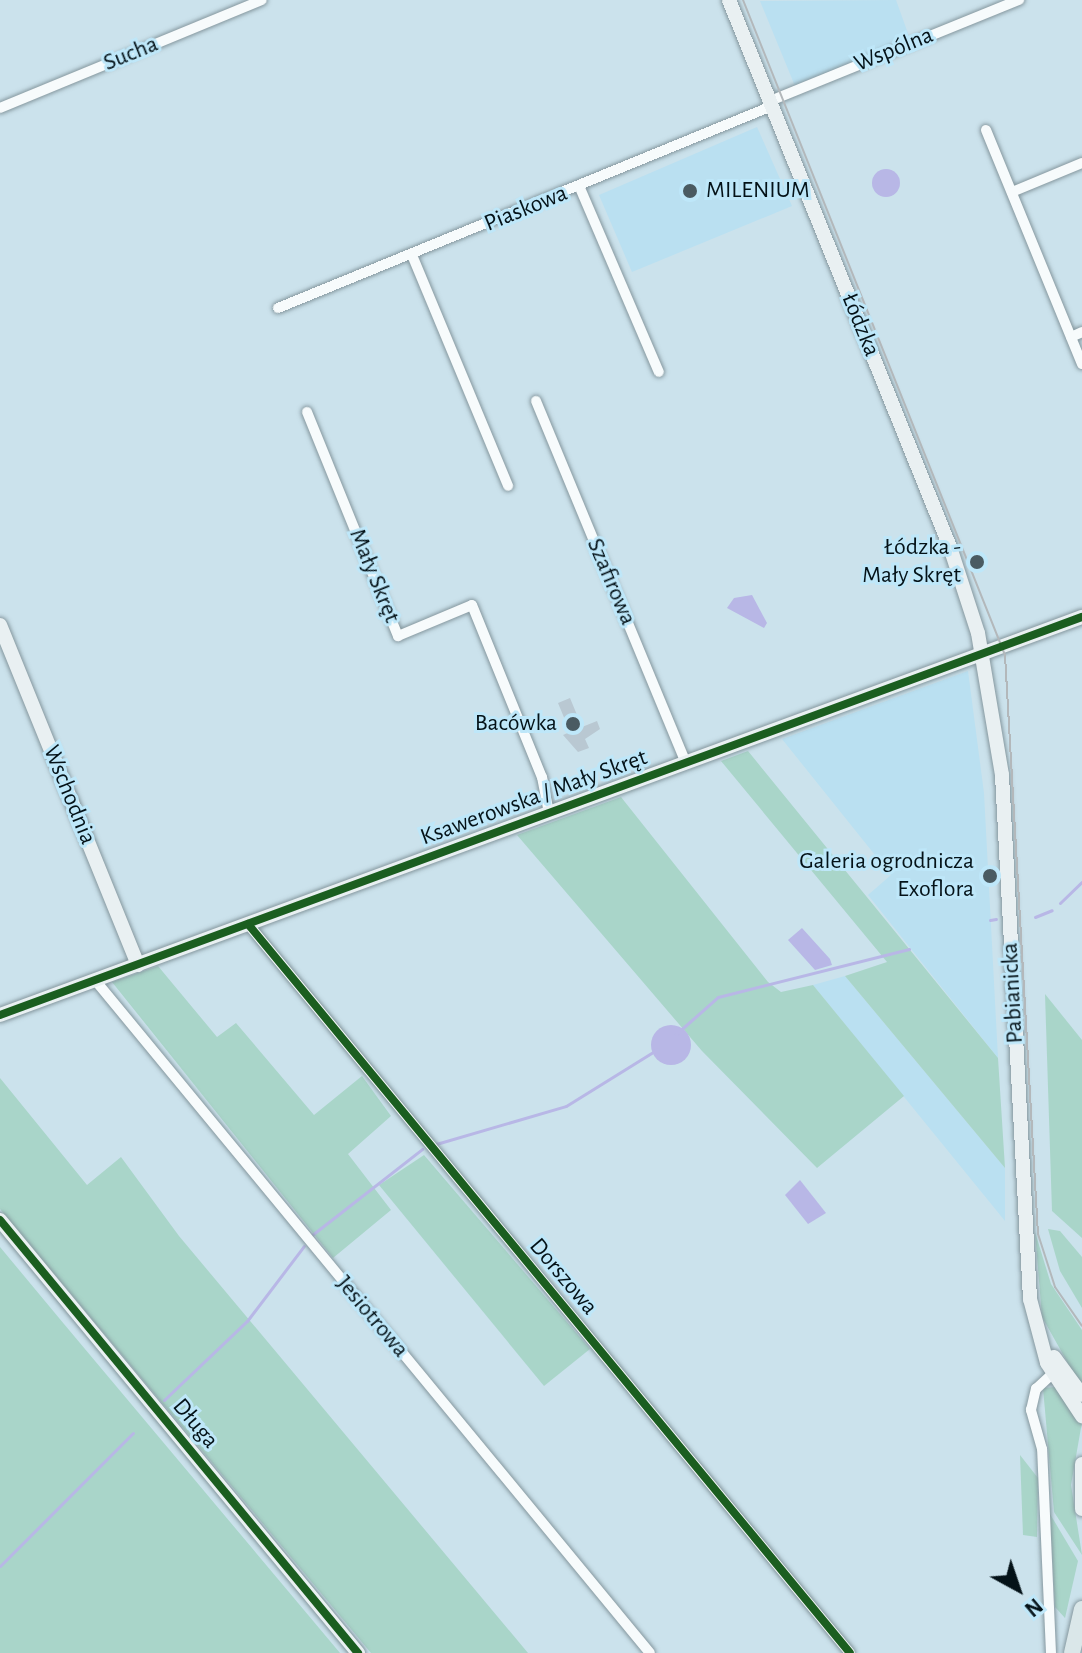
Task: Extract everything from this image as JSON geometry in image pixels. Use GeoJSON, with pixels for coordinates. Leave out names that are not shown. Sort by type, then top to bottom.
{"type":"FeatureCollection","features":[{"type":"Feature","properties":{"kind":"main road"},"geometry":{"type":"LineString","coordinates":[[1072,1653],[1082,1609]]}},
{"type":"Feature","properties":{"kind":"street","name":"Sucha"},"geometry":{"type":"LineString","coordinates":[[0,108],[262,0]]}},
{"type":"Feature","properties":{"kind":"street","name":"Łódzka"},"geometry":{"type":"LineString","coordinates":[[729,0],[950,547],[982,652]]}},
{"type":"Feature","properties":{"kind":"street","name":"Wspólna"},"geometry":{"type":"LineString","coordinates":[[771,104],[1019,0]]}},
{"type":"Feature","properties":{"kind":"street","name":"Piaskowa"},"geometry":{"type":"LineString","coordinates":[[278,308],[580,188],[771,104]]}},
{"type":"Feature","properties":{"kind":"street"},"geometry":{"type":"LineString","coordinates":[[986,130],[1082,364]]}},
{"type":"Feature","properties":{"kind":"street"},"geometry":{"type":"LineString","coordinates":[[1012,192],[1082,163]]}},
{"type":"Feature","properties":{"kind":"street"},"geometry":{"type":"LineString","coordinates":[[580,188],[659,372]]}},
{"type":"Feature","properties":{"kind":"street"},"geometry":{"type":"LineString","coordinates":[[412,255],[508,486]]}},
{"type":"Feature","properties":{"kind":"street"},"geometry":{"type":"LineString","coordinates":[[1071,337],[1082,332]]}},
{"type":"Feature","properties":{"kind":"street","name":"Szafirowa"},"geometry":{"type":"LineString","coordinates":[[536,401],[686,763]]}},
{"type":"Feature","properties":{"kind":"street","name":"Mały Skręt"},"geometry":{"type":"LineString","coordinates":[[307,412],[398,636],[472,605],[532,752],[549,813]]}},
{"type":"Feature","properties":{"kind":"street","name":"Ksawerowska / Mały Skręt"},"geometry":{"type":"LineString","coordinates":[[0,1015],[1082,617]]}},
{"type":"Feature","properties":{"kind":"street","name":"Wschodnia"},"geometry":{"type":"LineString","coordinates":[[0,625],[138,965]]}},
{"type":"Feature","properties":{"kind":"street","name":"Pabianicka"},"geometry":{"type":"LineString","coordinates":[[982,652],[1002,775],[1028,1283],[1038,1333],[1053,1373],[1082,1416]]}},
{"type":"Feature","properties":{"kind":"street","name":"Dorszowa"},"geometry":{"type":"LineString","coordinates":[[248,924],[850,1653]]}},
{"type":"Feature","properties":{"kind":"street","name":"Jesiotrowa"},"geometry":{"type":"LineString","coordinates":[[95,980],[650,1653]]}},
{"type":"Feature","properties":{"kind":"street","name":"Długa"},"geometry":{"type":"LineString","coordinates":[[0,1220],[358,1653]]}},
{"type":"Feature","properties":{"kind":"street","name":"Pabianicka"},"geometry":{"type":"LineString","coordinates":[[1038,1333],[1082,1395]]}},
{"type":"Feature","properties":{"kind":"street"},"geometry":{"type":"LineString","coordinates":[[1051,1653],[1042,1449],[1031,1402],[1053,1373]]}},
{"type":"Feature","properties":{"kind":"street"},"geometry":{"type":"LineString","coordinates":[[1082,1464],[1082,1509]]}},
{"type":"Feature","properties":{"kind":"shaded area"},"geometry":{"type":"Polygon","coordinates":[[[896,0],[910,39],[795,86],[760,1],[896,0]]]}},
{"type":"Feature","properties":{"kind":"shaded area"},"geometry":{"type":"Polygon","coordinates":[[[757,127],[792,206],[632,272],[599,195],[757,127]]]}},
{"type":"Feature","properties":{"kind":"shaded area"},"geometry":{"type":"Polygon","coordinates":[[[968,671],[984,793],[998,1058],[868,895],[891,875],[782,739],[968,671]]]}},
{"type":"Feature","properties":{"kind":"shaded area"},"geometry":{"type":"Polygon","coordinates":[[[845,976],[1005,1168],[1005,1221],[813,985],[845,976]]]}},
{"type":"Feature","properties":{"kind":"green space"},"geometry":{"type":"Polygon","coordinates":[[[748,751],[998,1058],[1005,1168],[845,976],[887,962],[721,761],[748,751]]]}},
{"type":"Feature","properties":{"kind":"green space"},"geometry":{"type":"Polygon","coordinates":[[[621,797],[768,982],[781,992],[813,985],[904,1096],[817,1168],[702,1051],[517,835],[621,797]]]}},
{"type":"Feature","properties":{"kind":"green space"},"geometry":{"type":"Polygon","coordinates":[[[158,966],[217,1037],[236,1023],[314,1115],[362,1076],[391,1116],[348,1154],[391,1210],[333,1258],[112,982],[158,966]]]}},
{"type":"Feature","properties":{"kind":"green space"},"geometry":{"type":"Polygon","coordinates":[[[1045,994],[1082,1040],[1082,1238],[1052,1211],[1045,994]]]}},
{"type":"Feature","properties":{"kind":"green space"},"geometry":{"type":"Polygon","coordinates":[[[0,1078],[87,1185],[121,1157],[179,1236],[528,1653],[371,1653],[0,1209],[0,1078]]]}},
{"type":"Feature","properties":{"kind":"green space"},"geometry":{"type":"Polygon","coordinates":[[[424,1155],[590,1349],[544,1386],[379,1185],[424,1155]]]}},
{"type":"Feature","properties":{"kind":"green space"},"geometry":{"type":"Polygon","coordinates":[[[1048,1229],[1060,1231],[1082,1257],[1082,1308],[1060,1271],[1048,1229]]]}},
{"type":"Feature","properties":{"kind":"green space"},"geometry":{"type":"Polygon","coordinates":[[[1035,1232],[1051,1284],[1082,1330],[1082,1388],[1042,1317],[1035,1232]]]}},
{"type":"Feature","properties":{"kind":"green space"},"geometry":{"type":"Polygon","coordinates":[[[0,1247],[64,1324],[340,1653],[0,1653],[0,1247]]]}},
{"type":"Feature","properties":{"kind":"green space"},"geometry":{"type":"Polygon","coordinates":[[[1055,1387],[1082,1422],[1071,1485],[1082,1555],[1054,1512],[1043,1388],[1055,1387]]]}},
{"type":"Feature","properties":{"kind":"green space"},"geometry":{"type":"Polygon","coordinates":[[[1020,1455],[1038,1478],[1037,1537],[1023,1535],[1020,1455]]]}},
{"type":"Feature","properties":{"kind":"green space"},"geometry":{"type":"Polygon","coordinates":[[[1050,1514],[1078,1561],[1065,1618],[1055,1607],[1050,1514]]]}},
{"type":"Feature","properties":{"kind":"water"},"geometry":{"type":"Polygon","coordinates":[[[886,169],[896,173],[900,183],[896,193],[886,197],[876,193],[872,183],[876,173],[886,169]]]}},
{"type":"Feature","properties":{"kind":"water"},"geometry":{"type":"Polygon","coordinates":[[[752,595],[767,623],[764,628],[727,608],[734,598],[752,595]]]}},
{"type":"Feature","properties":{"kind":"water"},"geometry":{"type":"Polygon","coordinates":[[[802,928],[832,965],[815,970],[788,940],[802,928]]]}},
{"type":"Feature","properties":{"kind":"water"},"geometry":{"type":"Polygon","coordinates":[[[671,1025],[685,1031],[691,1045],[685,1059],[671,1065],[657,1059],[651,1045],[657,1031],[671,1025]]]}},
{"type":"Feature","properties":{"kind":"water"},"geometry":{"type":"Polygon","coordinates":[[[800,1180],[826,1213],[808,1224],[785,1195],[800,1180]]]}},
{"type":"Feature","properties":{"kind":"building","name":"Bacówka"},"geometry":{"type":"Polygon","coordinates":[[[570,698],[582,727],[597,721],[600,729],[585,739],[589,748],[578,752],[563,735],[570,732],[558,703],[570,698]]]}},
{"type":"Feature","properties":{"kind":"waterway"},"geometry":{"type":"LineString","coordinates":[[1060,903],[1082,882]]}},
{"type":"Feature","properties":{"kind":"waterway"},"geometry":{"type":"LineString","coordinates":[[1035,917],[1052,910]]}},
{"type":"Feature","properties":{"kind":"waterway"},"geometry":{"type":"LineString","coordinates":[[990,920],[996,919]]}},
{"type":"Feature","properties":{"kind":"waterway"},"geometry":{"type":"LineString","coordinates":[[676,1034],[718,997],[909,949]]}},
{"type":"Feature","properties":{"kind":"waterway"},"geometry":{"type":"LineString","coordinates":[[436,1144],[566,1106],[658,1049]]}},
{"type":"Feature","properties":{"kind":"waterway"},"geometry":{"type":"LineString","coordinates":[[312,1235],[422,1149]]}},
{"type":"Feature","properties":{"kind":"waterway"},"geometry":{"type":"LineString","coordinates":[[164,1400],[247,1321],[304,1246]]}},
{"type":"Feature","properties":{"kind":"waterway"},"geometry":{"type":"LineString","coordinates":[[0,1566],[133,1433]]}},
{"type":"Feature","properties":{"kind":"tram line"},"geometry":{"type":"LineString","coordinates":[[743,0],[1005,655],[1038,1234],[1055,1287],[1082,1326]]}},
{"type":"Feature","properties":{"kind":"cycle path"},"geometry":{"type":"LineString","coordinates":[[0,1015],[1082,617]]}},
{"type":"Feature","properties":{"kind":"cycle path"},"geometry":{"type":"LineString","coordinates":[[248,924],[850,1653]]}},
{"type":"Feature","properties":{"kind":"cycle path"},"geometry":{"type":"LineString","coordinates":[[0,1220],[358,1653]]}},
{"type":"Feature","properties":{"kind":"place","name":"MILENIUM"},"geometry":{"type":"Point","coordinates":[690,191]}},
{"type":"Feature","properties":{"kind":"place","name":"Łódzka - Mały Skręt"},"geometry":{"type":"Point","coordinates":[977,562]}},
{"type":"Feature","properties":{"kind":"place","name":"Bacówka"},"geometry":{"type":"Point","coordinates":[573,724]}},
{"type":"Feature","properties":{"kind":"place","name":"Galeria ogrodnicza Exoflora"},"geometry":{"type":"Point","coordinates":[990,876]}}]}
